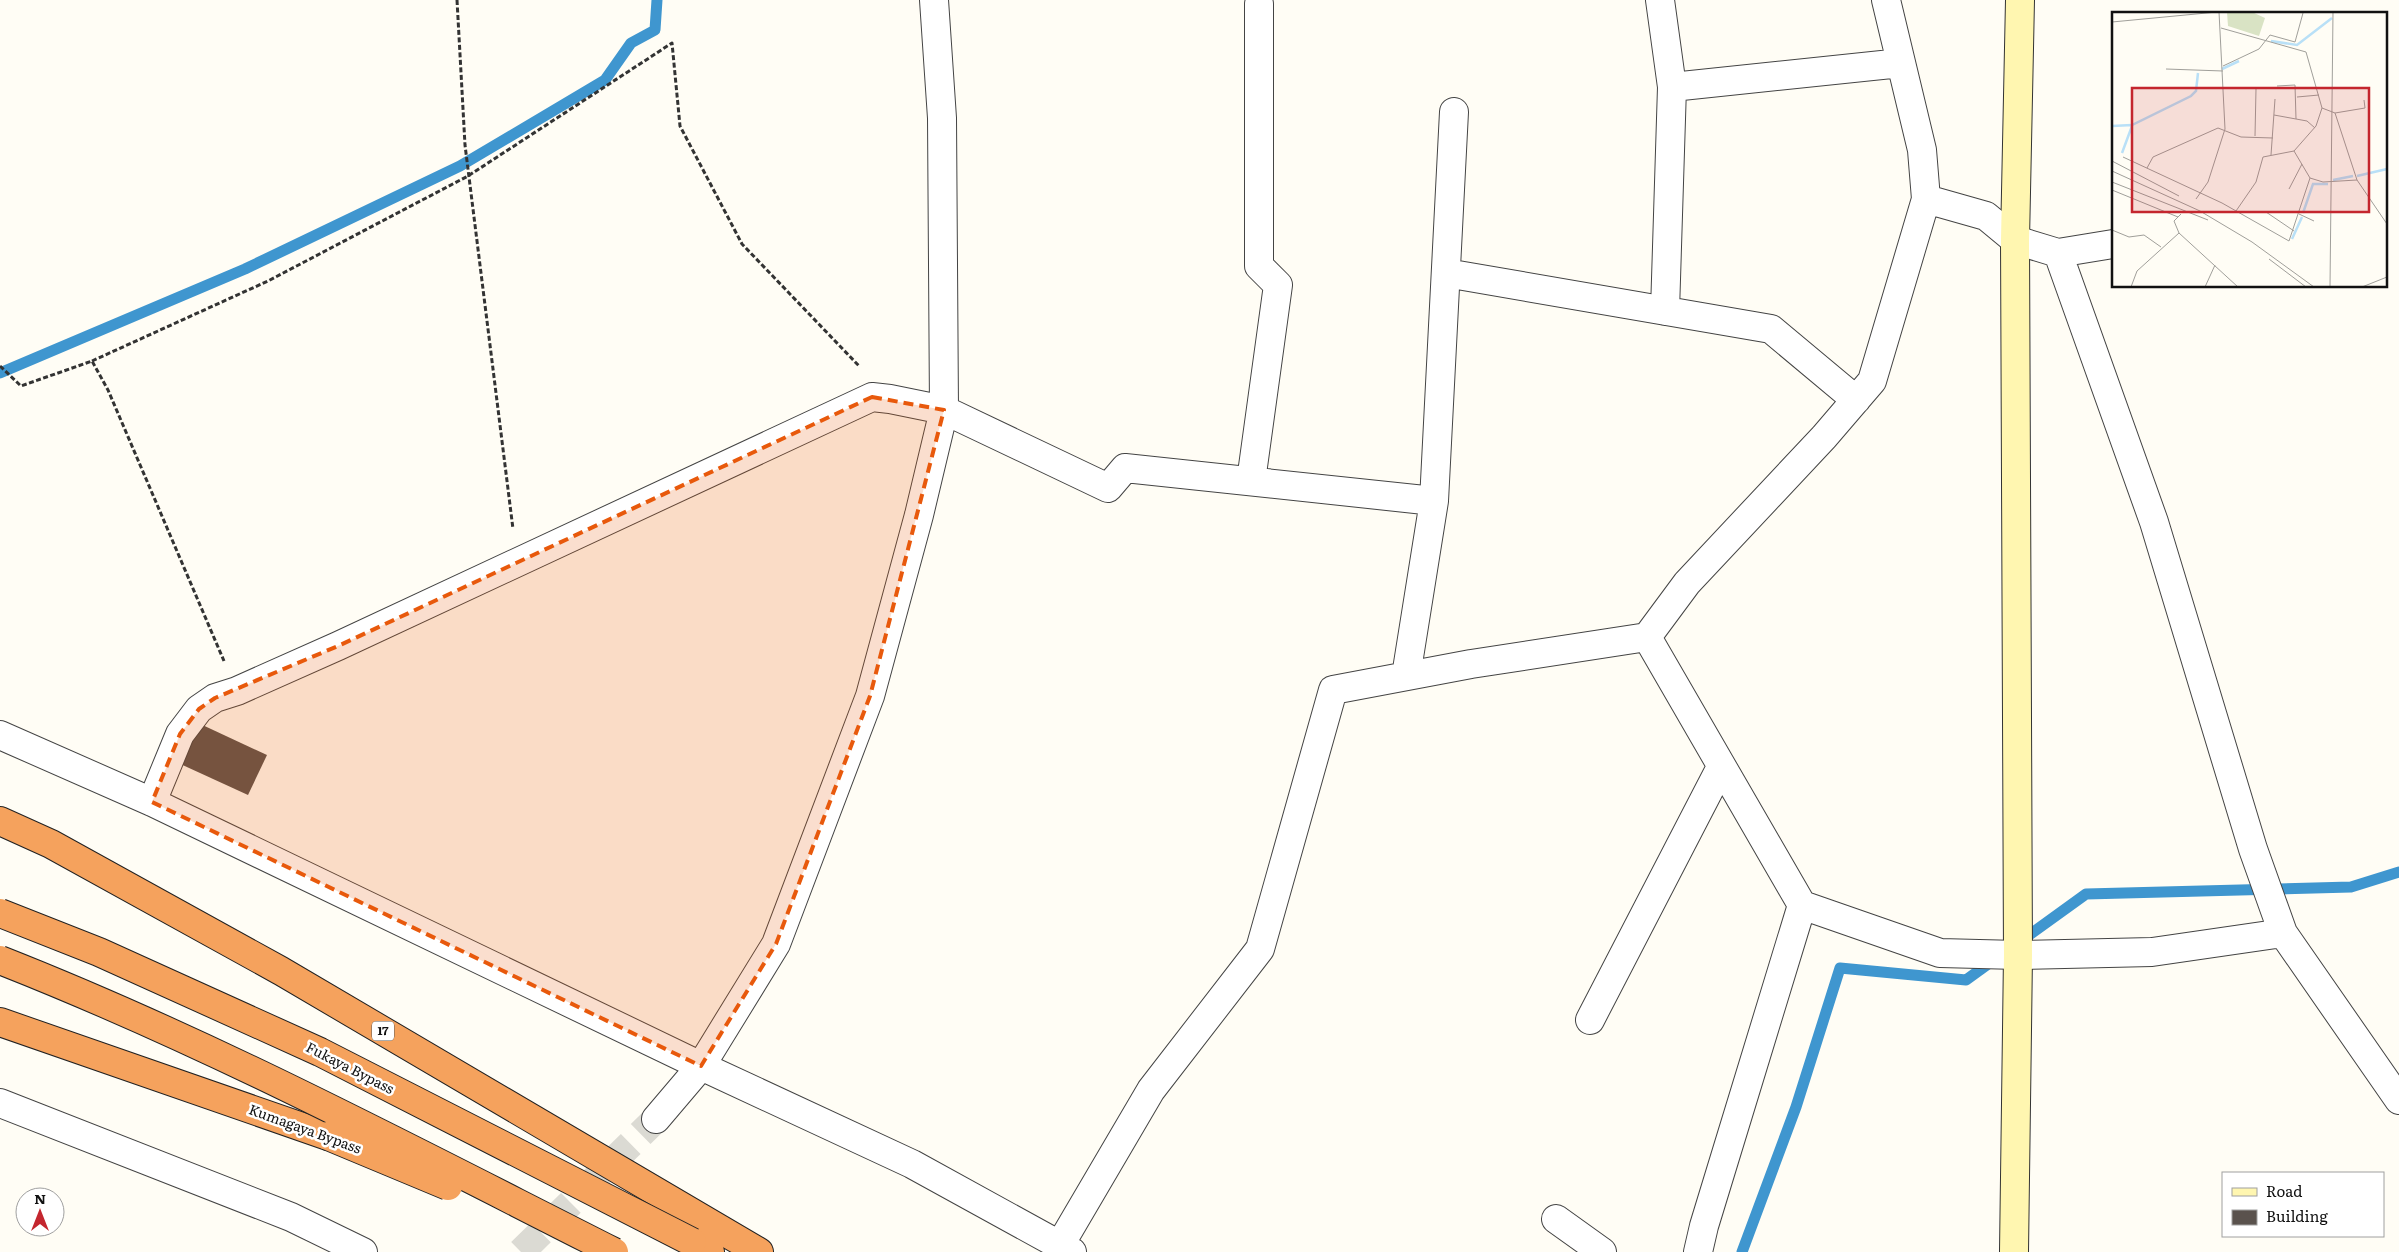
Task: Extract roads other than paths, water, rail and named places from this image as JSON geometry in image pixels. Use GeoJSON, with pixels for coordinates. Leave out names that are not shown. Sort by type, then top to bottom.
{"type":"FeatureCollection","features":[{"type":"Feature","properties":{"kind":"highway","name":"17"},"geometry":{"type":"LineString","coordinates":[[0,821],[51,844],[281,971],[759,1252]]}},
{"type":"Feature","properties":{"kind":"highway","name":"Fukaya Bypass"},"geometry":{"type":"LineString","coordinates":[[0,914],[99,952],[320,1052],[701,1247]]}},
{"type":"Feature","properties":{"kind":"highway"},"geometry":{"type":"LineString","coordinates":[[0,960],[87,994],[304,1095],[614,1252]]}},
{"type":"Feature","properties":{"kind":"highway","name":"Kumagaya Bypass"},"geometry":{"type":"LineString","coordinates":[[0,1022],[328,1136],[603,1252]]}},
{"type":"Feature","properties":{"kind":"street"},"geometry":{"type":"LineString","coordinates":[[656,1119],[701,1066],[776,944],[870,696],[944,410],[942,118],[934,0]]}},
{"type":"Feature","properties":{"kind":"street"},"geometry":{"type":"LineString","coordinates":[[1660,0],[1672,87],[1665,311]]}},
{"type":"Feature","properties":{"kind":"street"},"geometry":{"type":"LineString","coordinates":[[0,735],[152,802],[701,1066],[912,1164],[1066,1249],[1150,1090],[1260,949],[1333,690],[1471,664],[1647,637],[1687,583],[1824,437],[1872,381],[1926,199],[1922,150],[1886,0]]}},
{"type":"Feature","properties":{"kind":"street"},"geometry":{"type":"LineString","coordinates":[[2014,1252],[2017,955],[2015,240],[2020,0]]}},
{"type":"Feature","properties":{"kind":"street"},"geometry":{"type":"LineString","coordinates":[[1251,482],[1278,285],[1259,266],[1259,4]]}},
{"type":"Feature","properties":{"kind":"street"},"geometry":{"type":"LineString","coordinates":[[1672,87],[1901,63]]}},
{"type":"Feature","properties":{"kind":"street"},"geometry":{"type":"LineString","coordinates":[[1406,676],[1434,501],[1454,112]]}},
{"type":"Feature","properties":{"kind":"street"},"geometry":{"type":"LineString","coordinates":[[1926,199],[1986,216],[2015,240],[2058,253],[2112,244]]}},
{"type":"Feature","properties":{"kind":"street"},"geometry":{"type":"LineString","coordinates":[[2058,253],[2154,522],[2259,865],[2280,923],[2399,1100]]}},
{"type":"Feature","properties":{"kind":"street"},"geometry":{"type":"LineString","coordinates":[[1446,273],[1771,329],[1856,400]]}},
{"type":"Feature","properties":{"kind":"street"},"geometry":{"type":"LineString","coordinates":[[152,802],[180,734],[199,710],[215,698],[237,691],[872,397],[944,410],[1108,488],[1126,468],[1434,501]]}},
{"type":"Feature","properties":{"kind":"street"},"geometry":{"type":"LineString","coordinates":[[1647,637],[1802,905],[1940,953],[2017,955],[2152,952],[2280,923]]}},
{"type":"Feature","properties":{"kind":"street"},"geometry":{"type":"LineString","coordinates":[[1590,1020],[1721,767]]}},
{"type":"Feature","properties":{"kind":"street"},"geometry":{"type":"LineString","coordinates":[[1698,1252],[1704,1226],[1802,905]]}},
{"type":"Feature","properties":{"kind":"street"},"geometry":{"type":"LineString","coordinates":[[0,1103],[291,1218],[363,1252]]}},
{"type":"Feature","properties":{"kind":"street"},"geometry":{"type":"LineString","coordinates":[[1556,1219],[1602,1252]]}},
{"type":"Feature","properties":{"kind":"waterway"},"geometry":{"type":"LineString","coordinates":[[0,373],[245,269],[460,166],[605,80],[631,43],[655,30],[657,0]]}},
{"type":"Feature","properties":{"kind":"waterway"},"geometry":{"type":"LineString","coordinates":[[2021,941],[2086,894],[2351,887],[2399,872]]}},
{"type":"Feature","properties":{"kind":"waterway"},"geometry":{"type":"LineString","coordinates":[[1742,1252],[1796,1107],[1840,968],[1966,980],[1995,959]]}},
{"type":"Feature","properties":{"kind":"tunnel"},"geometry":{"type":"LineString","coordinates":[[521,1252],[656,1119]]}}]}
